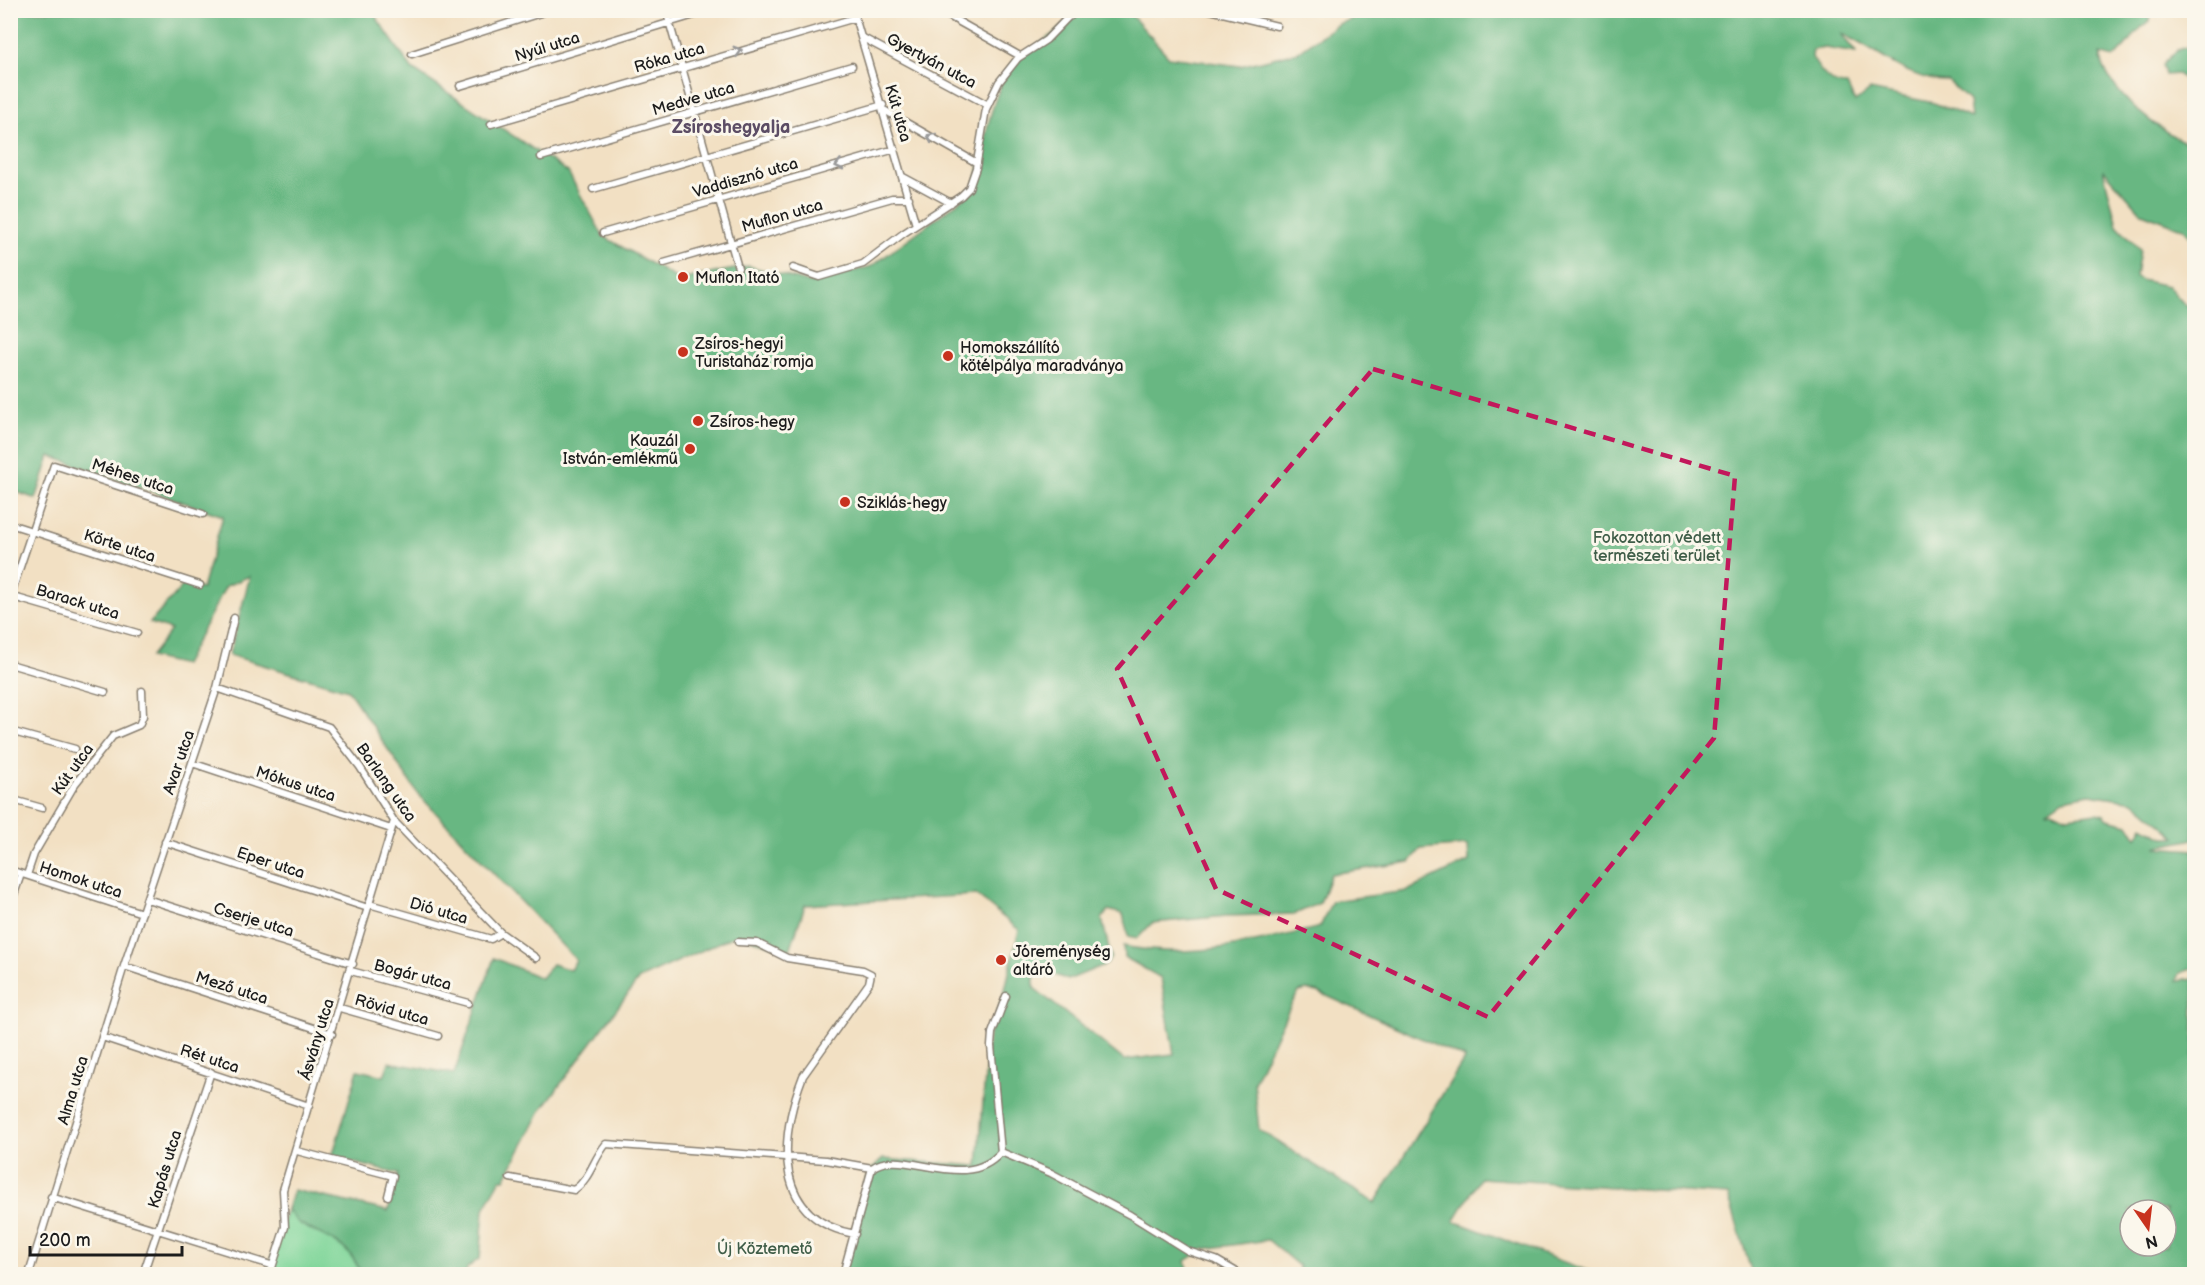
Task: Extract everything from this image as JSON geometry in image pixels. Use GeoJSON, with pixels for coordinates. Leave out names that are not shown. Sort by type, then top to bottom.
{"type":"FeatureCollection","features":[{"type":"Feature","properties":{"kind":"street"},"geometry":{"type":"LineString","coordinates":[[412,54],[550,10]]}},
{"type":"Feature","properties":{"kind":"street"},"geometry":{"type":"LineString","coordinates":[[666,10],[738,268]]}},
{"type":"Feature","properties":{"kind":"street","name":"Nyúl utca"},"geometry":{"type":"LineString","coordinates":[[460,86],[711,10]]}},
{"type":"Feature","properties":{"kind":"street","name":"Kút utca"},"geometry":{"type":"LineString","coordinates":[[853,10],[909,198],[913,227]]}},
{"type":"Feature","properties":{"kind":"street"},"geometry":{"type":"LineString","coordinates":[[939,10],[1020,56]]}},
{"type":"Feature","properties":{"kind":"street"},"geometry":{"type":"LineString","coordinates":[[1061,10],[1073,13]]}},
{"type":"Feature","properties":{"kind":"street"},"geometry":{"type":"LineString","coordinates":[[1210,10],[1277,26]]}},
{"type":"Feature","properties":{"kind":"street"},"geometry":{"type":"LineString","coordinates":[[793,268],[819,277],[861,265],[969,188],[977,163],[988,105],[999,82],[1020,56],[1046,40],[1073,13]]}},
{"type":"Feature","properties":{"kind":"street","name":"Róka utca"},"geometry":{"type":"LineString","coordinates":[[491,124],[855,18]]}},
{"type":"Feature","properties":{"kind":"street","name":"Gyertyán utca"},"geometry":{"type":"LineString","coordinates":[[863,38],[988,105]]}},
{"type":"Feature","properties":{"kind":"street","name":"Medve utca"},"geometry":{"type":"LineString","coordinates":[[541,158],[852,66]]}},
{"type":"Feature","properties":{"kind":"street"},"geometry":{"type":"LineString","coordinates":[[593,189],[707,155],[883,108],[977,163]]}},
{"type":"Feature","properties":{"kind":"street","name":"Vaddisznó utca"},"geometry":{"type":"LineString","coordinates":[[603,233],[718,198],[895,149]]}},
{"type":"Feature","properties":{"kind":"street"},"geometry":{"type":"LineString","coordinates":[[903,177],[951,203]]}},
{"type":"Feature","properties":{"kind":"street","name":"Muflon utca"},"geometry":{"type":"LineString","coordinates":[[664,263],[892,198],[909,198]]}},
{"type":"Feature","properties":{"kind":"street","name":"Méhes utca"},"geometry":{"type":"LineString","coordinates":[[31,530],[54,465],[204,514]]}},
{"type":"Feature","properties":{"kind":"street","name":"Körte utca"},"geometry":{"type":"LineString","coordinates":[[10,524],[200,585]]}},
{"type":"Feature","properties":{"kind":"street"},"geometry":{"type":"LineString","coordinates":[[11,596],[31,530]]}},
{"type":"Feature","properties":{"kind":"street","name":"Barack utca"},"geometry":{"type":"LineString","coordinates":[[11,596],[136,633]]}},
{"type":"Feature","properties":{"kind":"street","name":"Avar utca"},"geometry":{"type":"LineString","coordinates":[[142,913],[217,688],[234,618]]}},
{"type":"Feature","properties":{"kind":"street"},"geometry":{"type":"LineString","coordinates":[[10,664],[105,692]]}},
{"type":"Feature","properties":{"kind":"street","name":"Barlang utca"},"geometry":{"type":"LineString","coordinates":[[217,688],[329,727],[360,767],[394,821],[501,933],[536,958]]}},
{"type":"Feature","properties":{"kind":"street","name":"Kút utca"},"geometry":{"type":"LineString","coordinates":[[24,874],[75,784],[113,736],[139,725],[143,716],[141,691]]}},
{"type":"Feature","properties":{"kind":"street"},"geometry":{"type":"LineString","coordinates":[[10,731],[75,749]]}},
{"type":"Feature","properties":{"kind":"street","name":"Mókus utca"},"geometry":{"type":"LineString","coordinates":[[192,763],[367,819],[391,830]]}},
{"type":"Feature","properties":{"kind":"street"},"geometry":{"type":"LineString","coordinates":[[10,799],[42,808]]}},
{"type":"Feature","properties":{"kind":"street","name":"Ásvány utca"},"geometry":{"type":"LineString","coordinates":[[270,1275],[271,1265],[285,1227],[283,1190],[297,1152],[394,821]]}},
{"type":"Feature","properties":{"kind":"street","name":"Eper utca"},"geometry":{"type":"LineString","coordinates":[[165,842],[369,906]]}},
{"type":"Feature","properties":{"kind":"street","name":"Homok utca"},"geometry":{"type":"LineString","coordinates":[[10,870],[142,913]]}},
{"type":"Feature","properties":{"kind":"street"},"geometry":{"type":"LineString","coordinates":[[10,906],[24,874]]}},
{"type":"Feature","properties":{"kind":"street","name":"Cserje utca"},"geometry":{"type":"LineString","coordinates":[[147,899],[352,968]]}},
{"type":"Feature","properties":{"kind":"street","name":"Dió utca"},"geometry":{"type":"LineString","coordinates":[[369,906],[491,939],[501,933]]}},
{"type":"Feature","properties":{"kind":"street","name":"Alma utca"},"geometry":{"type":"LineString","coordinates":[[29,1275],[51,1197],[62,1171],[142,913]]}},
{"type":"Feature","properties":{"kind":"street"},"geometry":{"type":"LineString","coordinates":[[738,942],[757,943],[787,958],[863,970],[871,974],[870,983],[803,1076],[796,1092],[785,1159],[791,1186],[806,1210],[828,1226],[855,1234]]}},
{"type":"Feature","properties":{"kind":"street","name":"Mező utca"},"geometry":{"type":"LineString","coordinates":[[124,966],[332,1034]]}},
{"type":"Feature","properties":{"kind":"street","name":"Bogár utca"},"geometry":{"type":"LineString","coordinates":[[352,968],[468,1003]]}},
{"type":"Feature","properties":{"kind":"street"},"geometry":{"type":"LineString","coordinates":[[510,1178],[574,1190],[586,1182],[594,1158],[606,1144],[785,1159],[826,1160],[872,1168],[887,1160],[936,1169],[981,1168],[992,1163],[1001,1152],[991,1046],[992,1033],[1006,996]]}},
{"type":"Feature","properties":{"kind":"street","name":"Rövid utca"},"geometry":{"type":"LineString","coordinates":[[340,1008],[438,1036]]}},
{"type":"Feature","properties":{"kind":"street","name":"Rét utca"},"geometry":{"type":"LineString","coordinates":[[102,1037],[309,1106]]}},
{"type":"Feature","properties":{"kind":"street","name":"Kapás utca"},"geometry":{"type":"LineString","coordinates":[[143,1275],[211,1072]]}},
{"type":"Feature","properties":{"kind":"street"},"geometry":{"type":"LineString","coordinates":[[297,1152],[393,1176],[388,1196]]}},
{"type":"Feature","properties":{"kind":"street"},"geometry":{"type":"LineString","coordinates":[[1001,1152],[1051,1173],[1130,1215],[1188,1251],[1216,1260],[1237,1273]]}},
{"type":"Feature","properties":{"kind":"street"},"geometry":{"type":"LineString","coordinates":[[843,1275],[872,1168]]}},
{"type":"Feature","properties":{"kind":"street"},"geometry":{"type":"LineString","coordinates":[[51,1197],[271,1265]]}},
{"type":"Feature","properties":{"kind":"street"},"geometry":{"type":"LineString","coordinates":[[1214,1275],[1237,1273]]}},
{"type":"Feature","properties":{"kind":"highlighted area"},"geometry":{"type":"Polygon","coordinates":[[[1373,369],[1735,476],[1714,738],[1488,1017],[1216,889],[1117,669],[1373,369]]]}},
{"type":"Feature","properties":{"kind":"green space","name":"Fokozottan védett természeti terület"},"geometry":{"type":"Polygon","coordinates":[[[11,11],[372,11],[412,69],[568,172],[603,236],[679,280],[749,266],[811,283],[872,266],[974,190],[993,106],[1006,75],[1014,64],[1063,26],[1077,11],[1118,11],[1132,16],[1169,57],[1240,66],[1298,52],[1338,24],[1363,15],[1389,11],[2146,11],[2150,14],[2149,21],[2138,30],[2118,54],[2113,58],[2100,54],[2113,83],[2136,109],[2180,140],[2194,146],[2194,240],[2184,229],[2142,213],[2103,169],[2117,225],[2140,249],[2136,276],[2141,280],[2168,286],[2186,306],[2194,303],[2194,839],[2156,847],[2194,850],[2194,968],[2180,973],[2177,981],[2194,979],[2194,1274],[1752,1274],[1728,1195],[1480,1178],[1454,1221],[1596,1274],[1299,1274],[1299,1266],[1268,1240],[1204,1249],[1186,1261],[1189,1274],[843,1274],[868,1172],[883,1159],[978,1166],[988,1037],[1004,994],[1019,930],[976,895],[805,905],[790,950],[736,935],[639,979],[542,1109],[505,1179],[501,1179],[484,1209],[480,1258],[467,1268],[466,1274],[361,1274],[356,1262],[343,1247],[299,1223],[287,1209],[293,1190],[388,1211],[398,1174],[332,1157],[358,1070],[384,1076],[389,1062],[454,1074],[494,958],[541,978],[552,964],[570,970],[576,960],[418,794],[348,690],[229,655],[250,576],[226,586],[184,665],[150,657],[171,630],[150,623],[184,584],[202,589],[223,516],[50,456],[36,499],[11,490],[11,11]],[[1841,34],[1856,53],[1825,48],[1813,50],[1812,57],[1830,80],[1847,85],[1855,102],[1870,90],[1934,103],[1971,118],[1969,101],[1948,81],[1933,80],[1906,71],[1841,34]],[[2090,794],[2063,799],[2046,811],[2052,810],[2067,817],[2097,813],[2108,819],[2128,824],[2137,837],[2143,826],[2163,837],[2176,837],[2134,801],[2090,794]],[[1468,845],[1421,849],[1410,862],[1331,874],[1320,903],[1295,914],[1227,916],[1152,923],[1138,938],[1128,936],[1123,914],[1108,910],[1102,919],[1111,957],[1107,964],[1068,980],[1043,970],[1034,977],[1034,988],[1124,1060],[1174,1054],[1161,978],[1124,957],[1123,946],[1173,951],[1222,948],[1320,927],[1332,901],[1407,891],[1469,861],[1468,845]],[[1307,990],[1299,992],[1254,1082],[1259,1130],[1375,1203],[1465,1058],[1318,992],[1307,990]]]}},
{"type":"Feature","properties":{"kind":"green space"},"geometry":{"type":"Polygon","coordinates":[[[2194,45],[2194,87],[2178,74],[2165,75],[2162,65],[2177,50],[2194,45]]]}},
{"type":"Feature","properties":{"kind":"green space"},"geometry":{"type":"Polygon","coordinates":[[[287,1209],[306,1226],[347,1251],[361,1274],[266,1274],[287,1209]]]}},
{"type":"Feature","properties":{"kind":"place","name":"Muflon Itató"},"geometry":{"type":"Point","coordinates":[683,277]}},
{"type":"Feature","properties":{"kind":"place","name":"Zsíros-hegyi Turistaház romja"},"geometry":{"type":"Point","coordinates":[683,352]}},
{"type":"Feature","properties":{"kind":"place","name":"Homokszállító kötélpálya maradványa"},"geometry":{"type":"Point","coordinates":[948,356]}},
{"type":"Feature","properties":{"kind":"place","name":"Zsíros-hegy"},"geometry":{"type":"Point","coordinates":[698,421]}},
{"type":"Feature","properties":{"kind":"place","name":"Kauzál István-emlékmű"},"geometry":{"type":"Point","coordinates":[690,449]}},
{"type":"Feature","properties":{"kind":"place","name":"Sziklás-hegy"},"geometry":{"type":"Point","coordinates":[845,502]}},
{"type":"Feature","properties":{"kind":"place","name":"Jóreménység altáró"},"geometry":{"type":"Point","coordinates":[1001,960]}},
{"type":"Feature","properties":{"kind":"district","name":"Zsíroshegyalja"},"geometry":{"type":"Point","coordinates":[731,127]}},
{"type":"Feature","properties":{"kind":"park label","name":"Új Köztemető"},"geometry":{"type":"Point","coordinates":[765,1248]}}]}
